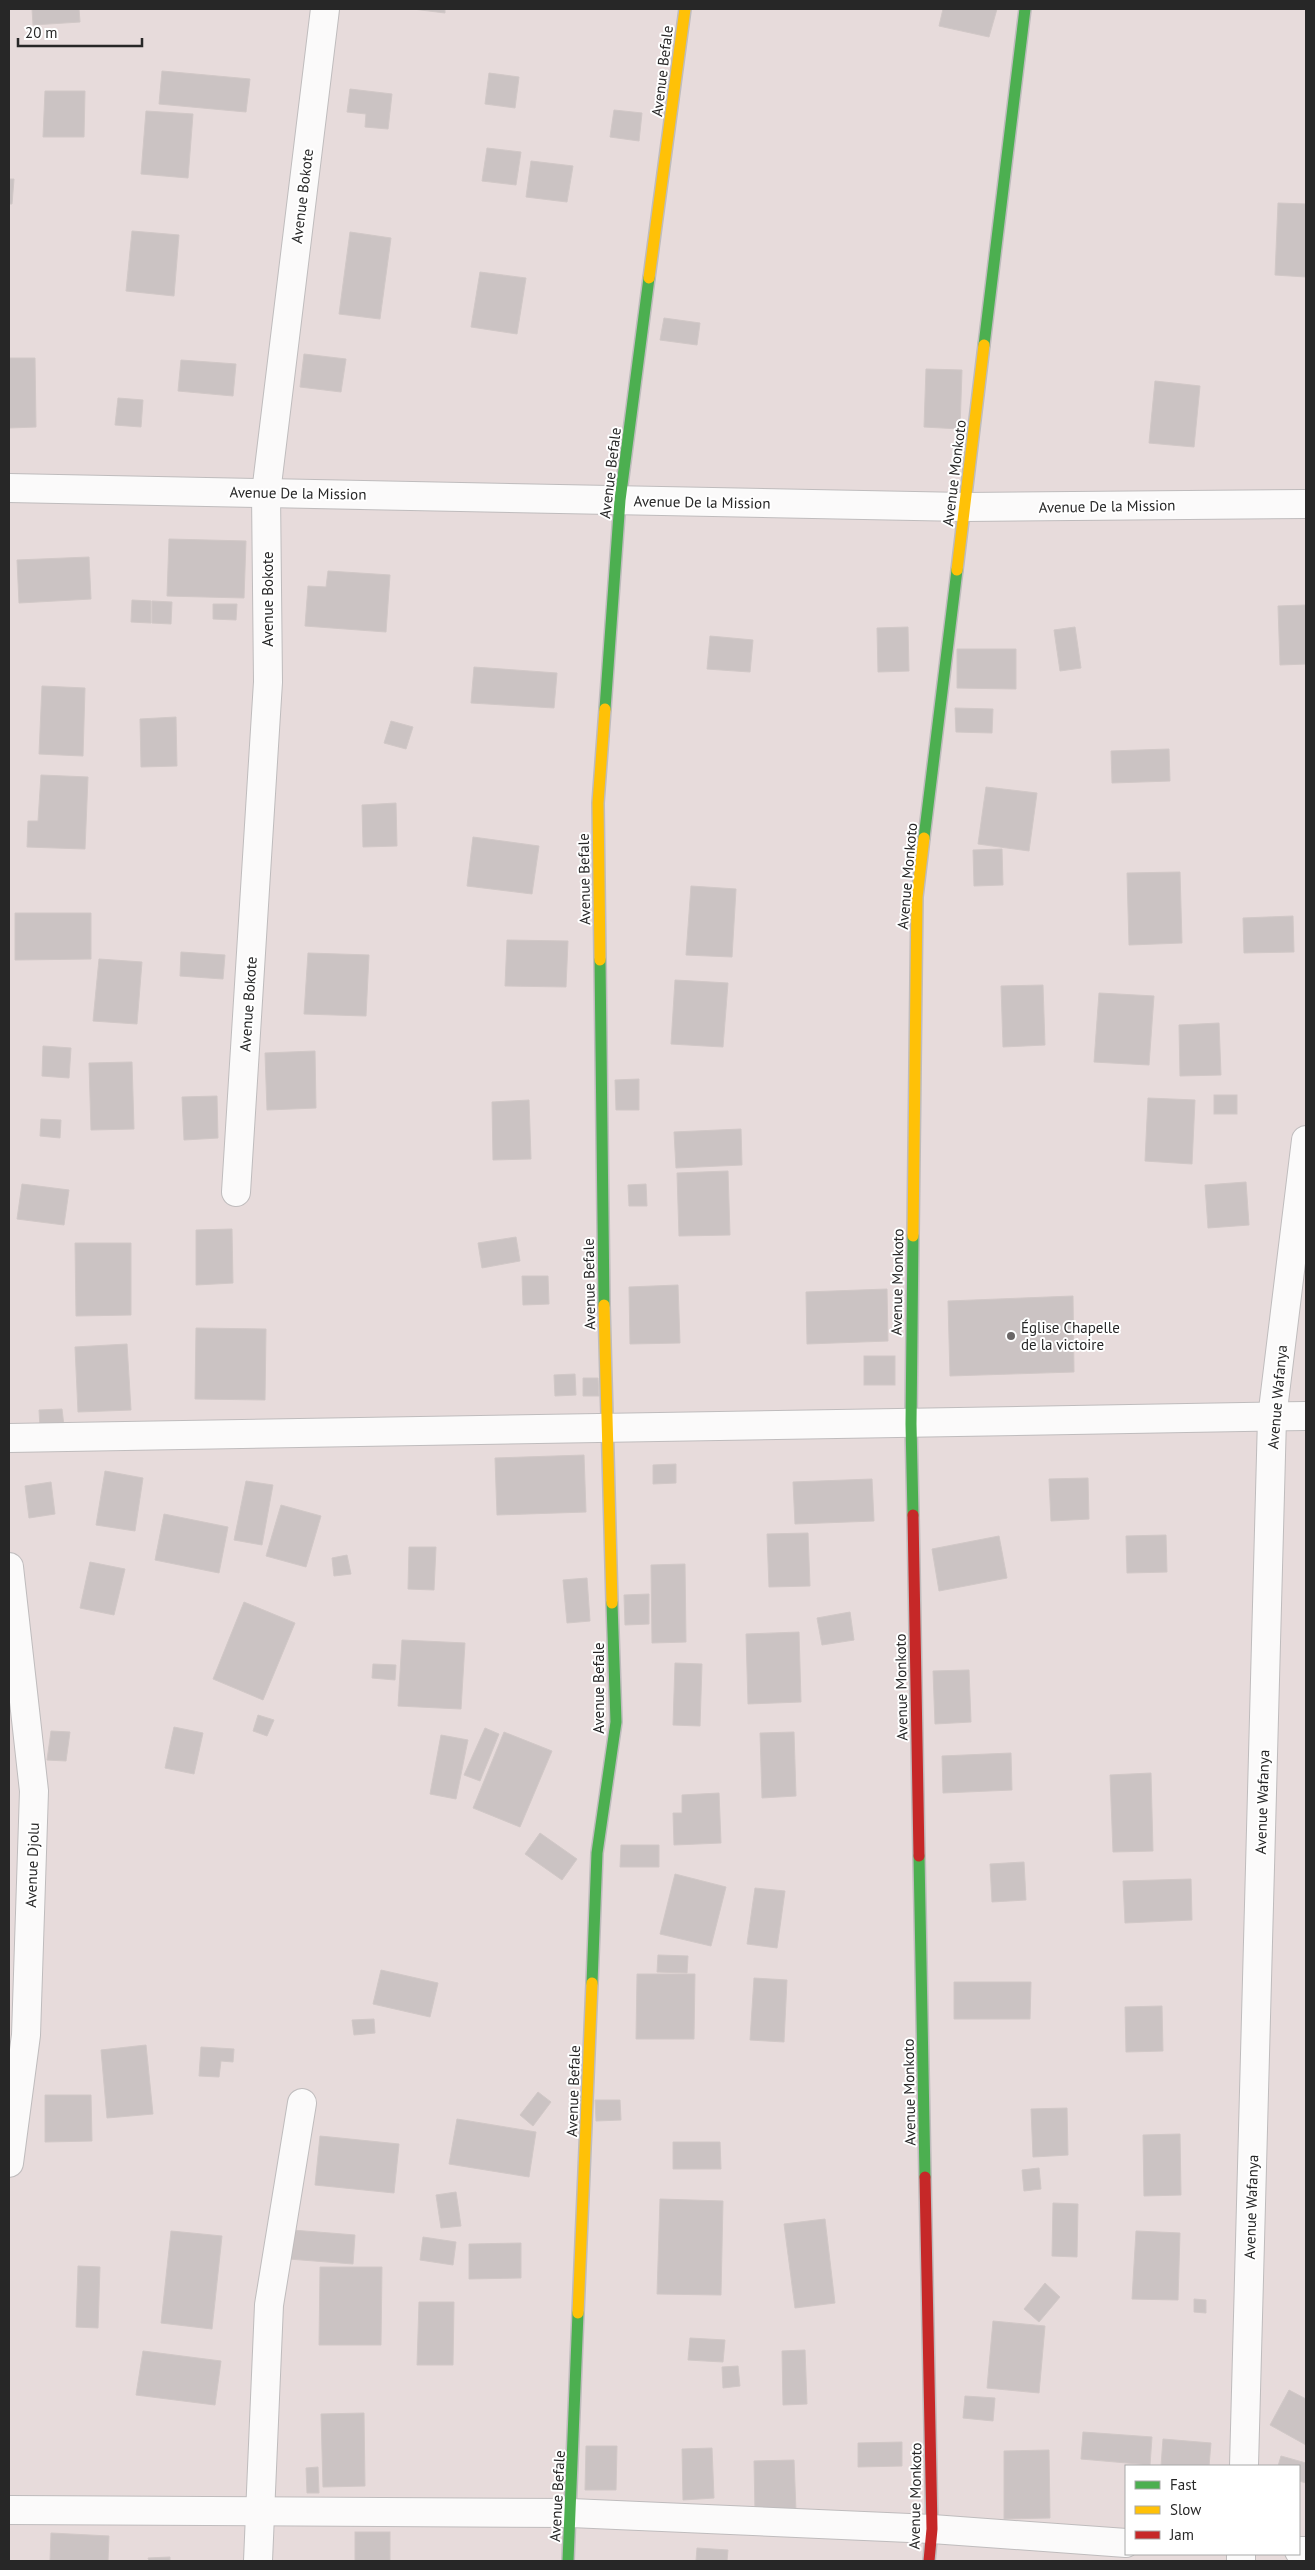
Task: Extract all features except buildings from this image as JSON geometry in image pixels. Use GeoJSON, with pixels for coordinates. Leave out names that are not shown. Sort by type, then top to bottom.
{"type":"FeatureCollection","features":[{"type":"Feature","properties":{"kind":"street","name":"Avenue Bokote"},"geometry":{"type":"LineString","coordinates":[[236,1192],[268,682],[266,493],[325,9]]}},
{"type":"Feature","properties":{"kind":"street","name":"Avenue Befale"},"geometry":{"type":"LineString","coordinates":[[568,2561],[572,2513],[597,1853],[616,1722],[606,1429],[598,803],[620,500],[685,9]]}},
{"type":"Feature","properties":{"kind":"street","name":"Avenue Monkoto"},"geometry":{"type":"LineString","coordinates":[[928,2561],[932,2529],[911,1424],[917,897],[1025,9]]}},
{"type":"Feature","properties":{"kind":"street","name":"Avenue De la Mission"},"geometry":{"type":"LineString","coordinates":[[9,488],[965,507],[1306,504]]}},
{"type":"Feature","properties":{"kind":"street","name":"Avenue Wafanya"},"geometry":{"type":"LineString","coordinates":[[1244,2465],[1272,1418],[1306,1140]]}},
{"type":"Feature","properties":{"kind":"street"},"geometry":{"type":"LineString","coordinates":[[9,1438],[1306,1416]]}},
{"type":"Feature","properties":{"kind":"street","name":"Avenue Djolu"},"geometry":{"type":"LineString","coordinates":[[9,1567],[34,1792],[26,2035],[9,2163]]}},
{"type":"Feature","properties":{"kind":"street"},"geometry":{"type":"LineString","coordinates":[[258,2561],[269,2305],[302,2103]]}},
{"type":"Feature","properties":{"kind":"street"},"geometry":{"type":"LineString","coordinates":[[9,2510],[572,2513],[932,2529],[1125,2543]]}},
{"type":"Feature","properties":{"kind":"traffic: fast"},"geometry":{"type":"LineString","coordinates":[[984,345],[1025,9]]}},
{"type":"Feature","properties":{"kind":"traffic: fast"},"geometry":{"type":"LineString","coordinates":[[605,709],[620,500],[649,278]]}},
{"type":"Feature","properties":{"kind":"traffic: fast"},"geometry":{"type":"LineString","coordinates":[[924,838],[957,570]]}},
{"type":"Feature","properties":{"kind":"traffic: fast"},"geometry":{"type":"LineString","coordinates":[[600,960],[604,1305]]}},
{"type":"Feature","properties":{"kind":"traffic: fast"},"geometry":{"type":"LineString","coordinates":[[913,1236],[911,1424],[913,1515]]}},
{"type":"Feature","properties":{"kind":"traffic: fast"},"geometry":{"type":"LineString","coordinates":[[592,1983],[597,1853],[616,1722],[612,1603]]}},
{"type":"Feature","properties":{"kind":"traffic: fast"},"geometry":{"type":"LineString","coordinates":[[919,1856],[925,2177]]}},
{"type":"Feature","properties":{"kind":"traffic: fast"},"geometry":{"type":"LineString","coordinates":[[568,2561],[578,2313]]}},
{"type":"Feature","properties":{"kind":"traffic: slow"},"geometry":{"type":"LineString","coordinates":[[649,278],[685,9]]}},
{"type":"Feature","properties":{"kind":"traffic: slow"},"geometry":{"type":"LineString","coordinates":[[957,570],[984,345]]}},
{"type":"Feature","properties":{"kind":"traffic: slow"},"geometry":{"type":"LineString","coordinates":[[600,960],[598,803],[605,709]]}},
{"type":"Feature","properties":{"kind":"traffic: slow"},"geometry":{"type":"LineString","coordinates":[[913,1236],[917,897],[924,838]]}},
{"type":"Feature","properties":{"kind":"traffic: slow"},"geometry":{"type":"LineString","coordinates":[[604,1305],[612,1603]]}},
{"type":"Feature","properties":{"kind":"traffic: slow"},"geometry":{"type":"LineString","coordinates":[[578,2313],[592,1983]]}},
{"type":"Feature","properties":{"kind":"traffic: jam"},"geometry":{"type":"LineString","coordinates":[[913,1515],[919,1856]]}},
{"type":"Feature","properties":{"kind":"traffic: jam"},"geometry":{"type":"LineString","coordinates":[[925,2177],[932,2529],[929,2561]]}},
{"type":"Feature","properties":{"kind":"place","name":"Église Chapelle de la victoire"},"geometry":{"type":"Point","coordinates":[1011,1336]}}]}
